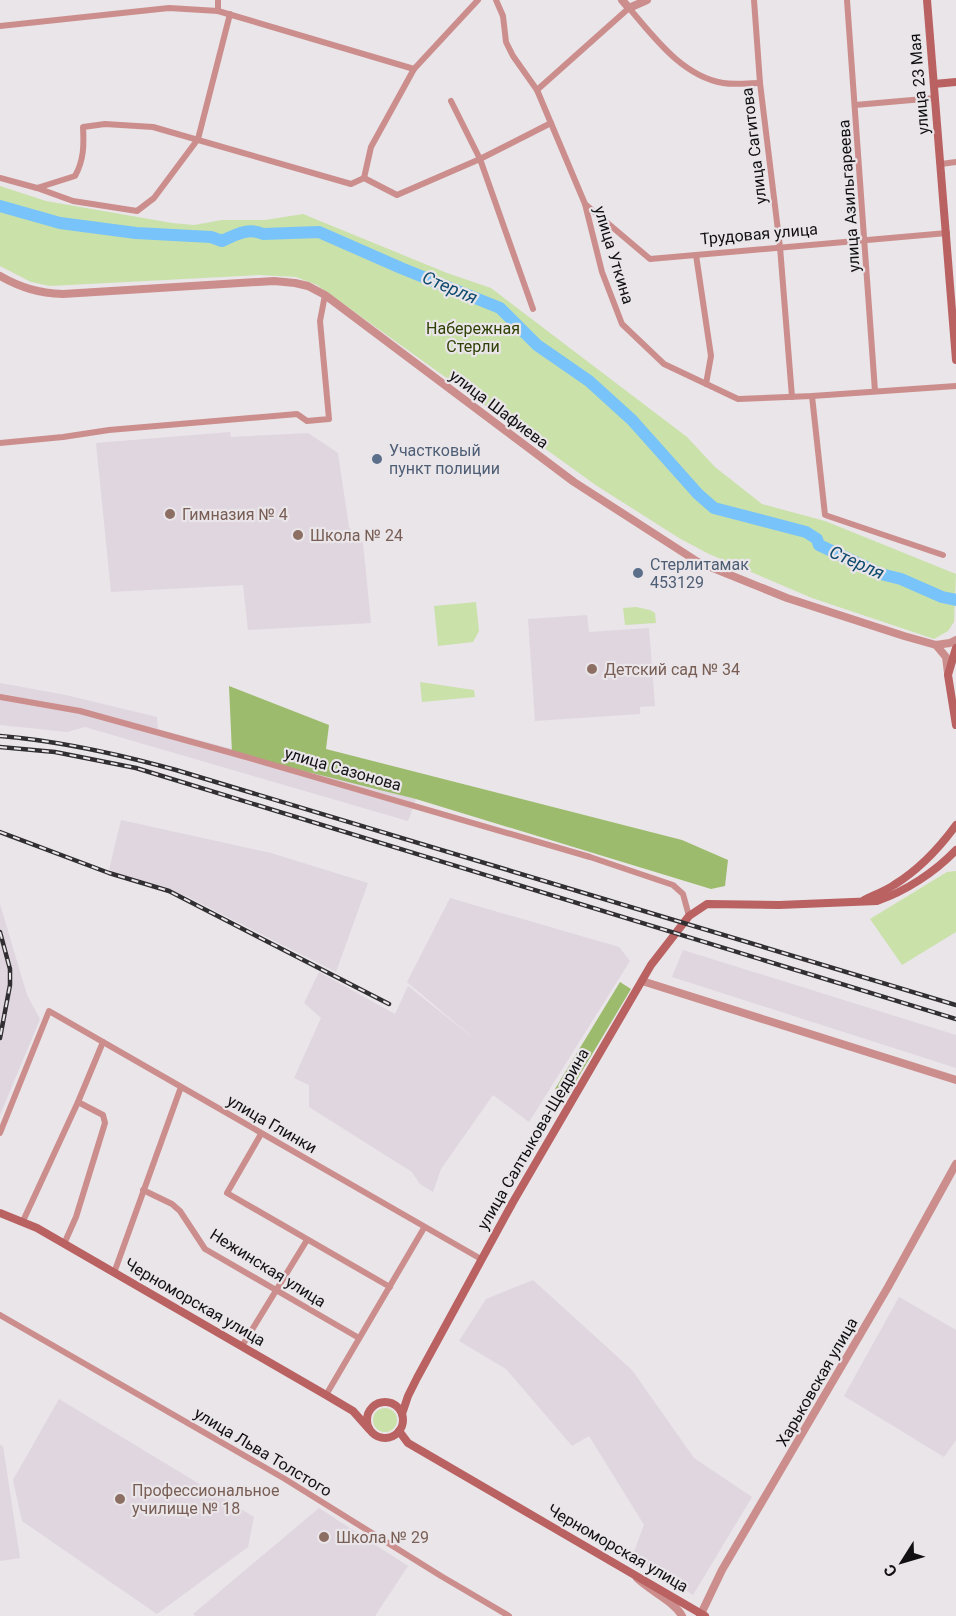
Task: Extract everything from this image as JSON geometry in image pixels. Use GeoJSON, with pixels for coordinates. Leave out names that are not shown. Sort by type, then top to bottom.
{"type":"FeatureCollection","features":[{"type":"Feature","properties":{"kind":"main road","name":"улица 23 Мая"},"geometry":{"type":"LineString","coordinates":[[927,0],[941,164],[951,233],[956,360]]}},
{"type":"Feature","properties":{"kind":"main road"},"geometry":{"type":"LineString","coordinates":[[934,84],[956,82]]}},
{"type":"Feature","properties":{"kind":"main road"},"geometry":{"type":"LineString","coordinates":[[956,648],[948,675],[953,694],[956,725]]}},
{"type":"Feature","properties":{"kind":"main road"},"geometry":{"type":"LineString","coordinates":[[859,903],[895,885],[933,852],[956,825]]}},
{"type":"Feature","properties":{"kind":"main road"},"geometry":{"type":"LineString","coordinates":[[859,903],[889,897],[915,883],[943,863],[956,850]]}},
{"type":"Feature","properties":{"kind":"main road","name":"улица Салтыкова-Щедрина"},"geometry":{"type":"LineString","coordinates":[[402,1414],[408,1396],[481,1259],[657,956],[688,916],[707,904],[859,903]]}},
{"type":"Feature","properties":{"kind":"main road","name":"Черноморская улица"},"geometry":{"type":"LineString","coordinates":[[0,1213],[23,1221],[242,1346],[353,1411],[369,1428]]}},
{"type":"Feature","properties":{"kind":"main road"},"geometry":{"type":"LineString","coordinates":[[353,1411],[372,1407],[381,1402],[392,1403],[408,1396]]}},
{"type":"Feature","properties":{"kind":"main road"},"geometry":{"type":"LineString","coordinates":[[383,1438],[395,1435],[403,1420],[402,1414],[392,1403]]}},
{"type":"Feature","properties":{"kind":"main road"},"geometry":{"type":"LineString","coordinates":[[372,1407],[367,1417],[369,1428],[377,1436],[408,1443]]}},
{"type":"Feature","properties":{"kind":"main road","name":"Черноморская улица"},"geometry":{"type":"LineString","coordinates":[[399,1431],[408,1443],[702,1615]]}},
{"type":"Feature","properties":{"kind":"street"},"geometry":{"type":"LineString","coordinates":[[218,0],[218,11]]}},
{"type":"Feature","properties":{"kind":"street"},"geometry":{"type":"LineString","coordinates":[[364,178],[371,147],[414,69],[478,0]]}},
{"type":"Feature","properties":{"kind":"street","name":"улица Уткина"},"geometry":{"type":"LineString","coordinates":[[496,0],[503,16],[506,42],[537,90],[585,204],[602,272],[622,324],[664,364],[738,399],[956,386]]}},
{"type":"Feature","properties":{"kind":"street"},"geometry":{"type":"LineString","coordinates":[[622,0],[672,54],[697,75],[723,83],[760,83]]}},
{"type":"Feature","properties":{"kind":"street"},"geometry":{"type":"LineString","coordinates":[[537,90],[629,8],[647,0]]}},
{"type":"Feature","properties":{"kind":"street","name":"улица Сагитова"},"geometry":{"type":"LineString","coordinates":[[754,0],[760,83],[780,247],[792,397]]}},
{"type":"Feature","properties":{"kind":"street","name":"улица Азильгареева"},"geometry":{"type":"LineString","coordinates":[[847,0],[866,239],[875,391]]}},
{"type":"Feature","properties":{"kind":"street"},"geometry":{"type":"LineString","coordinates":[[0,26],[170,8],[218,11],[414,69]]}},
{"type":"Feature","properties":{"kind":"street"},"geometry":{"type":"LineString","coordinates":[[0,178],[73,201],[137,211],[154,198],[198,139],[230,14]]}},
{"type":"Feature","properties":{"kind":"street"},"geometry":{"type":"LineString","coordinates":[[855,105],[935,99]]}},
{"type":"Feature","properties":{"kind":"street"},"geometry":{"type":"LineString","coordinates":[[451,101],[480,159],[533,309]]}},
{"type":"Feature","properties":{"kind":"street"},"geometry":{"type":"LineString","coordinates":[[364,178],[398,195],[480,159],[551,123]]}},
{"type":"Feature","properties":{"kind":"street"},"geometry":{"type":"LineString","coordinates":[[37,188],[75,176],[84,148],[83,127],[105,124],[153,128],[198,139],[298,171],[351,184],[364,178]]}},
{"type":"Feature","properties":{"kind":"street"},"geometry":{"type":"LineString","coordinates":[[941,164],[956,162]]}},
{"type":"Feature","properties":{"kind":"street","name":"Трудовая улица"},"geometry":{"type":"LineString","coordinates":[[585,204],[650,259],[951,233]]}},
{"type":"Feature","properties":{"kind":"street"},"geometry":{"type":"LineString","coordinates":[[696,255],[711,356],[706,384]]}},
{"type":"Feature","properties":{"kind":"street","name":"улица Шафиева"},"geometry":{"type":"LineString","coordinates":[[0,276],[20,287],[42,293],[84,294],[274,281],[308,286],[325,295],[567,477],[698,562],[787,598],[936,645]]}},
{"type":"Feature","properties":{"kind":"street"},"geometry":{"type":"LineString","coordinates":[[0,443],[109,430],[297,414],[307,421],[329,419],[320,321],[325,295]]}},
{"type":"Feature","properties":{"kind":"street"},"geometry":{"type":"LineString","coordinates":[[812,396],[825,515],[943,555]]}},
{"type":"Feature","properties":{"kind":"street"},"geometry":{"type":"LineString","coordinates":[[936,645],[956,640]]}},
{"type":"Feature","properties":{"kind":"street"},"geometry":{"type":"LineString","coordinates":[[936,645],[946,657],[948,675]]}},
{"type":"Feature","properties":{"kind":"street","name":"улица Сазонова"},"geometry":{"type":"LineString","coordinates":[[0,697],[80,711],[591,857],[674,885],[683,894],[688,916]]}},
{"type":"Feature","properties":{"kind":"street"},"geometry":{"type":"LineString","coordinates":[[642,981],[956,1080]]}},
{"type":"Feature","properties":{"kind":"street","name":"улица Глинки"},"geometry":{"type":"LineString","coordinates":[[0,1133],[49,1011],[481,1259]]}},
{"type":"Feature","properties":{"kind":"street"},"geometry":{"type":"LineString","coordinates":[[23,1221],[103,1042]]}},
{"type":"Feature","properties":{"kind":"street"},"geometry":{"type":"LineString","coordinates":[[114,1273],[181,1087]]}},
{"type":"Feature","properties":{"kind":"street"},"geometry":{"type":"LineString","coordinates":[[64,1244],[76,1217],[105,1123],[103,1115],[78,1102]]}},
{"type":"Feature","properties":{"kind":"street"},"geometry":{"type":"LineString","coordinates":[[261,1134],[227,1193],[390,1287]]}},
{"type":"Feature","properties":{"kind":"street","name":"Харьковская улица"},"geometry":{"type":"LineString","coordinates":[[702,1615],[722,1570],[888,1287],[956,1164]]}},
{"type":"Feature","properties":{"kind":"street","name":"Нежинская улица"},"geometry":{"type":"LineString","coordinates":[[143,1190],[172,1204],[180,1211],[206,1249],[359,1338]]}},
{"type":"Feature","properties":{"kind":"street"},"geometry":{"type":"LineString","coordinates":[[326,1395],[424,1228]]}},
{"type":"Feature","properties":{"kind":"street"},"geometry":{"type":"LineString","coordinates":[[242,1346],[308,1240]]}},
{"type":"Feature","properties":{"kind":"street","name":"улица Льва Толстого"},"geometry":{"type":"LineString","coordinates":[[0,1315],[285,1479],[509,1616]]}},
{"type":"Feature","properties":{"kind":"street"},"geometry":{"type":"LineString","coordinates":[[633,1575],[656,1595],[677,1608],[682,1616]]}},
{"type":"Feature","properties":{"kind":"shaded area"},"geometry":{"type":"Polygon","coordinates":[[[230,432],[231,437],[308,433],[338,453],[349,527],[363,543],[371,623],[248,630],[243,585],[111,592],[96,443],[230,432]]]}},
{"type":"Feature","properties":{"kind":"shaded area","name":"Детский сад № 34"},"geometry":{"type":"Polygon","coordinates":[[[587,615],[589,632],[649,628],[655,706],[640,707],[640,714],[535,721],[528,619],[587,615]]]}},
{"type":"Feature","properties":{"kind":"shaded area"},"geometry":{"type":"Polygon","coordinates":[[[0,683],[66,695],[157,717],[158,729],[416,799],[408,821],[85,727],[67,732],[0,725],[0,683]]]}},
{"type":"Feature","properties":{"kind":"shaded area"},"geometry":{"type":"Polygon","coordinates":[[[121,820],[271,853],[368,883],[336,972],[186,896],[109,870],[121,820]]]}},
{"type":"Feature","properties":{"kind":"shaded area"},"geometry":{"type":"Polygon","coordinates":[[[450,898],[619,947],[630,961],[529,1122],[493,1095],[441,1169],[433,1192],[420,1184],[412,1172],[309,1107],[309,1085],[294,1078],[321,1018],[304,1003],[319,972],[395,1014],[408,986],[477,1041],[407,982],[450,898]]]}},
{"type":"Feature","properties":{"kind":"shaded area"},"geometry":{"type":"Polygon","coordinates":[[[0,904],[27,995],[40,1019],[0,1115],[0,904]]]}},
{"type":"Feature","properties":{"kind":"shaded area"},"geometry":{"type":"Polygon","coordinates":[[[683,950],[956,1035],[956,1068],[672,977],[683,950]]]}},
{"type":"Feature","properties":{"kind":"shaded area"},"geometry":{"type":"Polygon","coordinates":[[[533,1280],[632,1370],[694,1458],[752,1497],[693,1595],[632,1557],[644,1525],[589,1436],[572,1446],[506,1369],[459,1341],[486,1299],[533,1280]]]}},
{"type":"Feature","properties":{"kind":"shaded area"},"geometry":{"type":"Polygon","coordinates":[[[899,1297],[956,1330],[956,1440],[944,1457],[844,1396],[899,1297]]]}},
{"type":"Feature","properties":{"kind":"shaded area","name":"Профессиональное училище № 18"},"geometry":{"type":"Polygon","coordinates":[[[59,1399],[254,1517],[248,1547],[157,1614],[22,1521],[13,1480],[59,1399]]]}},
{"type":"Feature","properties":{"kind":"shaded area"},"geometry":{"type":"Polygon","coordinates":[[[0,1445],[3,1446],[20,1558],[0,1561],[0,1445]]]}},
{"type":"Feature","properties":{"kind":"shaded area","name":"Школа № 29"},"geometry":{"type":"Polygon","coordinates":[[[319,1508],[408,1566],[375,1616],[195,1616],[193,1614],[319,1508]]]}},
{"type":"Feature","properties":{"kind":"green space","name":"Набережная Стерли"},"geometry":{"type":"Polygon","coordinates":[[[0,186],[46,201],[172,223],[194,225],[222,220],[265,220],[303,214],[447,273],[491,288],[687,437],[715,467],[762,504],[825,521],[956,574],[954,622],[948,631],[934,639],[812,598],[709,554],[679,538],[597,486],[317,285],[296,277],[259,275],[50,286],[31,282],[0,266],[0,186]]]}},
{"type":"Feature","properties":{"kind":"green space"},"geometry":{"type":"Polygon","coordinates":[[[476,602],[479,631],[473,642],[438,646],[434,606],[476,602]]]}},
{"type":"Feature","properties":{"kind":"green space"},"geometry":{"type":"Polygon","coordinates":[[[636,607],[655,613],[656,623],[625,625],[623,608],[636,607]]]}},
{"type":"Feature","properties":{"kind":"green space"},"geometry":{"type":"Polygon","coordinates":[[[420,682],[474,690],[475,697],[422,702],[420,682]]]}},
{"type":"Feature","properties":{"kind":"green space"},"geometry":{"type":"Polygon","coordinates":[[[229,686],[329,725],[326,749],[682,840],[728,860],[725,886],[711,889],[416,799],[232,753],[229,686]]]}},
{"type":"Feature","properties":{"kind":"green space"},"geometry":{"type":"Polygon","coordinates":[[[956,871],[956,932],[902,965],[870,919],[947,872],[956,871]]]}},
{"type":"Feature","properties":{"kind":"green space"},"geometry":{"type":"Polygon","coordinates":[[[620,982],[631,989],[566,1098],[555,1089],[620,982]]]}},
{"type":"Feature","properties":{"kind":"green space"},"geometry":{"type":"Polygon","coordinates":[[[385,1408],[393,1412],[397,1420],[393,1428],[385,1432],[377,1428],[373,1420],[377,1412],[385,1408]]]}},
{"type":"Feature","properties":{"kind":"waterway","name":"Стерля"},"geometry":{"type":"LineString","coordinates":[[0,206],[60,223],[136,233],[211,237],[222,241],[237,234],[253,231],[263,234],[319,232],[500,308],[537,345],[589,381],[632,420],[698,494],[714,508],[806,532],[817,539],[819,545],[881,574],[901,579],[942,597],[956,600]]}},
{"type":"Feature","properties":{"kind":"railway"},"geometry":{"type":"LineString","coordinates":[[0,736],[89,749],[176,770],[956,1005]]}},
{"type":"Feature","properties":{"kind":"railway"},"geometry":{"type":"LineString","coordinates":[[0,747],[55,752],[136,768],[956,1019]]}},
{"type":"Feature","properties":{"kind":"railway"},"geometry":{"type":"LineString","coordinates":[[0,832],[109,873],[169,891],[389,1004]]}},
{"type":"Feature","properties":{"kind":"railway"},"geometry":{"type":"LineString","coordinates":[[0,932],[10,969],[10,985],[0,1038]]}},
{"type":"Feature","properties":{"kind":"place","name":"Участковый пункт полиции"},"geometry":{"type":"Point","coordinates":[377,459]}},
{"type":"Feature","properties":{"kind":"place","name":"Гимназия № 4"},"geometry":{"type":"Point","coordinates":[170,514]}},
{"type":"Feature","properties":{"kind":"place","name":"Школа № 24"},"geometry":{"type":"Point","coordinates":[298,535]}},
{"type":"Feature","properties":{"kind":"place","name":"Стерлитамак 453129"},"geometry":{"type":"Point","coordinates":[638,573]}},
{"type":"Feature","properties":{"kind":"place","name":"Детский сад № 34"},"geometry":{"type":"Point","coordinates":[592,669]}},
{"type":"Feature","properties":{"kind":"place","name":"Профессиональное училище № 18"},"geometry":{"type":"Point","coordinates":[120,1499]}},
{"type":"Feature","properties":{"kind":"place","name":"Школа № 29"},"geometry":{"type":"Point","coordinates":[324,1537]}}]}
